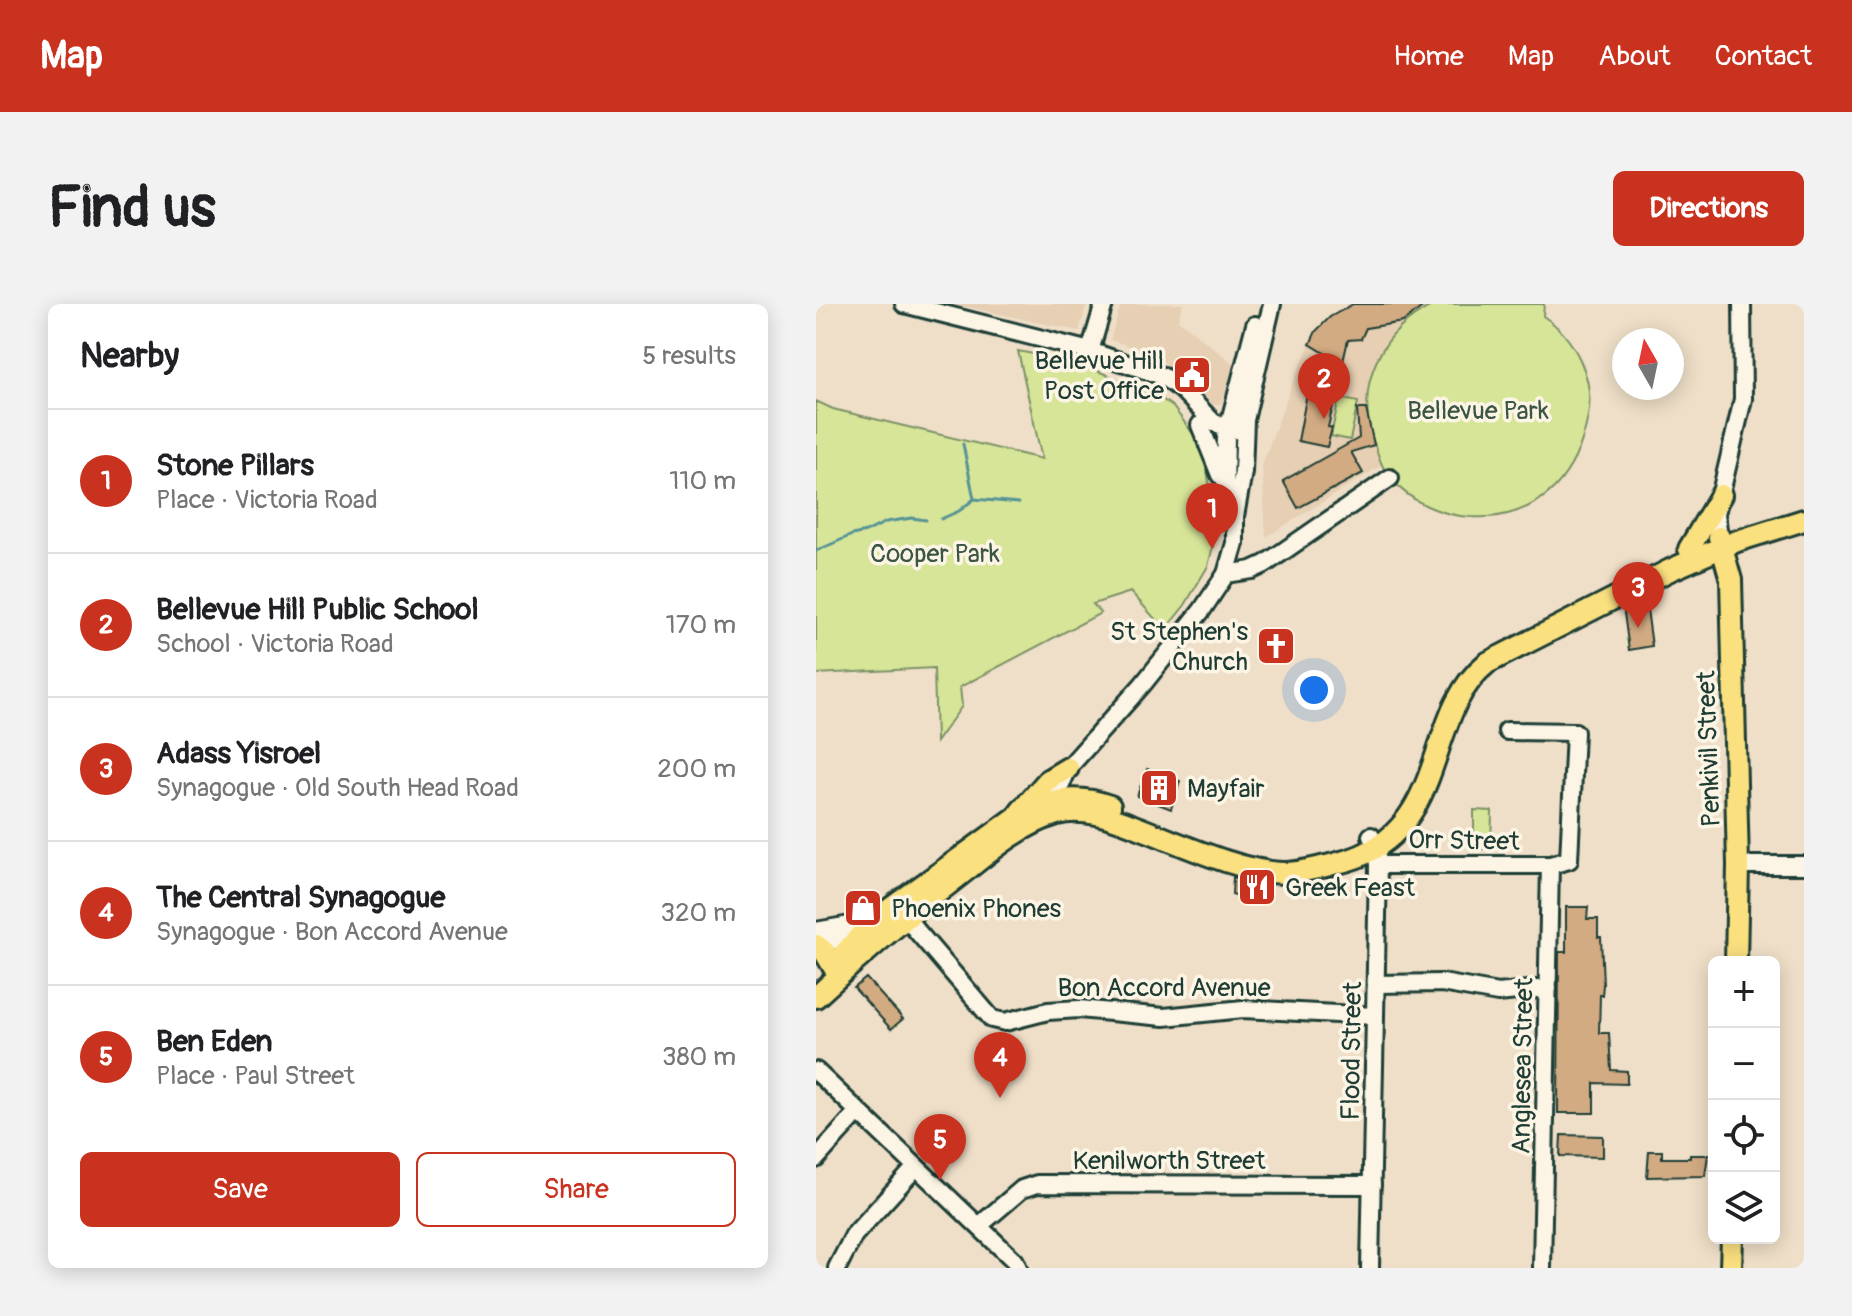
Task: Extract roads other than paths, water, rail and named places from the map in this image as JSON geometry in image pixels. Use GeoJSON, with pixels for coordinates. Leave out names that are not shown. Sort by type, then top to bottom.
{"type":"FeatureCollection","features":[{"type":"Feature","properties":{"kind":"main road"},"geometry":{"type":"LineString","coordinates":[[1689,549],[1721,495]]}},
{"type":"Feature","properties":{"kind":"main road"},"geometry":{"type":"LineString","coordinates":[[816,997],[905,917],[1017,834],[1073,798],[1093,801],[1251,857],[1278,861],[1375,850],[1403,824],[1427,786],[1454,707],[1464,686],[1479,670],[1500,655],[1721,542],[1775,517],[1804,510]]}},
{"type":"Feature","properties":{"kind":"main road"},"geometry":{"type":"LineString","coordinates":[[1375,850],[1392,817],[1411,791],[1452,686],[1470,663],[1511,637],[1689,549],[1804,520]]}},
{"type":"Feature","properties":{"kind":"main road"},"geometry":{"type":"LineString","coordinates":[[1731,580],[1744,552],[1761,532]]}},
{"type":"Feature","properties":{"kind":"main road","name":"Penkivil Street"},"geometry":{"type":"LineString","coordinates":[[1721,542],[1731,580],[1738,865],[1736,956]]}},
{"type":"Feature","properties":{"kind":"main road"},"geometry":{"type":"LineString","coordinates":[[816,983],[873,921],[1015,818],[1048,780],[1068,768]]}},
{"type":"Feature","properties":{"kind":"main road"},"geometry":{"type":"LineString","coordinates":[[1015,818],[1058,807]]}},
{"type":"Feature","properties":{"kind":"main road"},"geometry":{"type":"LineString","coordinates":[[816,943],[833,966]]}},
{"type":"Feature","properties":{"kind":"main road"},"geometry":{"type":"LineString","coordinates":[[1731,1268],[1732,1244]]}},
{"type":"Feature","properties":{"kind":"street"},"geometry":{"type":"LineString","coordinates":[[906,304],[1090,351],[1168,379],[1226,432]]}},
{"type":"Feature","properties":{"kind":"street"},"geometry":{"type":"LineString","coordinates":[[1090,351],[1104,304]]}},
{"type":"Feature","properties":{"kind":"street"},"geometry":{"type":"LineString","coordinates":[[1225,492],[1226,432],[1261,304]]}},
{"type":"Feature","properties":{"kind":"street"},"geometry":{"type":"LineString","coordinates":[[1058,807],[1061,781],[1068,768],[1153,672],[1226,574],[1235,543],[1244,436],[1256,364],[1272,304]]}},
{"type":"Feature","properties":{"kind":"street"},"geometry":{"type":"LineString","coordinates":[[1721,542],[1716,518],[1743,399],[1742,304]]}},
{"type":"Feature","properties":{"kind":"street"},"geometry":{"type":"LineString","coordinates":[[1146,373],[1182,402],[1200,425],[1210,444],[1235,516]]}},
{"type":"Feature","properties":{"kind":"street"},"geometry":{"type":"LineString","coordinates":[[1200,425],[1212,433],[1244,436]]}},
{"type":"Feature","properties":{"kind":"street"},"geometry":{"type":"LineString","coordinates":[[1226,574],[1252,570],[1265,564],[1390,478]]}},
{"type":"Feature","properties":{"kind":"street"},"geometry":{"type":"LineString","coordinates":[[1507,731],[1575,732],[1571,856],[1565,863],[1550,865]]}},
{"type":"Feature","properties":{"kind":"street","name":"Orr Street"},"geometry":{"type":"LineString","coordinates":[[1375,850],[1550,865]]}},
{"type":"Feature","properties":{"kind":"street","name":"Flood Street"},"geometry":{"type":"LineString","coordinates":[[1370,1268],[1376,984],[1375,850]]}},
{"type":"Feature","properties":{"kind":"street","name":"Anglesea Street"},"geometry":{"type":"LineString","coordinates":[[1542,1268],[1550,865]]}},
{"type":"Feature","properties":{"kind":"street"},"geometry":{"type":"LineString","coordinates":[[1738,865],[1804,865]]}},
{"type":"Feature","properties":{"kind":"street"},"geometry":{"type":"LineString","coordinates":[[816,943],[872,936],[905,917]]}},
{"type":"Feature","properties":{"kind":"street","name":"Bon Accord Avenue"},"geometry":{"type":"LineString","coordinates":[[905,917],[992,1019],[998,1022],[1048,1011],[1079,1009],[1154,1016],[1243,1009],[1375,1016]]}},
{"type":"Feature","properties":{"kind":"street"},"geometry":{"type":"LineString","coordinates":[[816,931],[873,921]]}},
{"type":"Feature","properties":{"kind":"street"},"geometry":{"type":"LineString","coordinates":[[1376,984],[1442,983],[1498,993],[1548,988]]}},
{"type":"Feature","properties":{"kind":"street"},"geometry":{"type":"LineString","coordinates":[[816,1071],[980,1225],[1018,1268]]}},
{"type":"Feature","properties":{"kind":"street"},"geometry":{"type":"LineString","coordinates":[[816,1159],[858,1112]]}},
{"type":"Feature","properties":{"kind":"street"},"geometry":{"type":"LineString","coordinates":[[837,1268],[854,1235],[916,1167]]}},
{"type":"Feature","properties":{"kind":"street","name":"Kenilworth Street"},"geometry":{"type":"LineString","coordinates":[[980,1225],[1022,1189],[1037,1184],[1372,1185]]}},
{"type":"Feature","properties":{"kind":"waterway"},"geometry":{"type":"LineString","coordinates":[[963,444],[974,499]]}},
{"type":"Feature","properties":{"kind":"waterway"},"geometry":{"type":"LineString","coordinates":[[941,519],[959,511],[974,499],[1019,503]]}},
{"type":"Feature","properties":{"kind":"waterway"},"geometry":{"type":"LineString","coordinates":[[816,551],[886,522],[912,518],[926,520]]}},
{"type":"Feature","properties":{"kind":"place","name":"Bellevue Hill Post Office"},"geometry":{"type":"Point","coordinates":[1192,375]}},
{"type":"Feature","properties":{"kind":"place","name":"Bellevue Hill Public School"},"geometry":{"type":"Point","coordinates":[1324,419]}},
{"type":"Feature","properties":{"kind":"place","name":"Stone Pillars"},"geometry":{"type":"Point","coordinates":[1212,549]}},
{"type":"Feature","properties":{"kind":"place","name":"Adass Yisroel"},"geometry":{"type":"Point","coordinates":[1638,628]}},
{"type":"Feature","properties":{"kind":"place","name":"St Stephen's Church"},"geometry":{"type":"Point","coordinates":[1276,646]}},
{"type":"Feature","properties":{"kind":"place","name":"Mayfair"},"geometry":{"type":"Point","coordinates":[1159,788]}},
{"type":"Feature","properties":{"kind":"place","name":"Greek Feast"},"geometry":{"type":"Point","coordinates":[1257,887]}},
{"type":"Feature","properties":{"kind":"place","name":"Phoenix Phones"},"geometry":{"type":"Point","coordinates":[863,908]}},
{"type":"Feature","properties":{"kind":"place","name":"The Central Synagogue"},"geometry":{"type":"Point","coordinates":[1000,1098]}},
{"type":"Feature","properties":{"kind":"place","name":"Ben Eden"},"geometry":{"type":"Point","coordinates":[940,1180]}},
{"type":"Feature","properties":{"kind":"park label","name":"Bellevue Park"},"geometry":{"type":"Point","coordinates":[1478,410]}},
{"type":"Feature","properties":{"kind":"park label","name":"Cooper Park"},"geometry":{"type":"Point","coordinates":[935,553]}}]}
